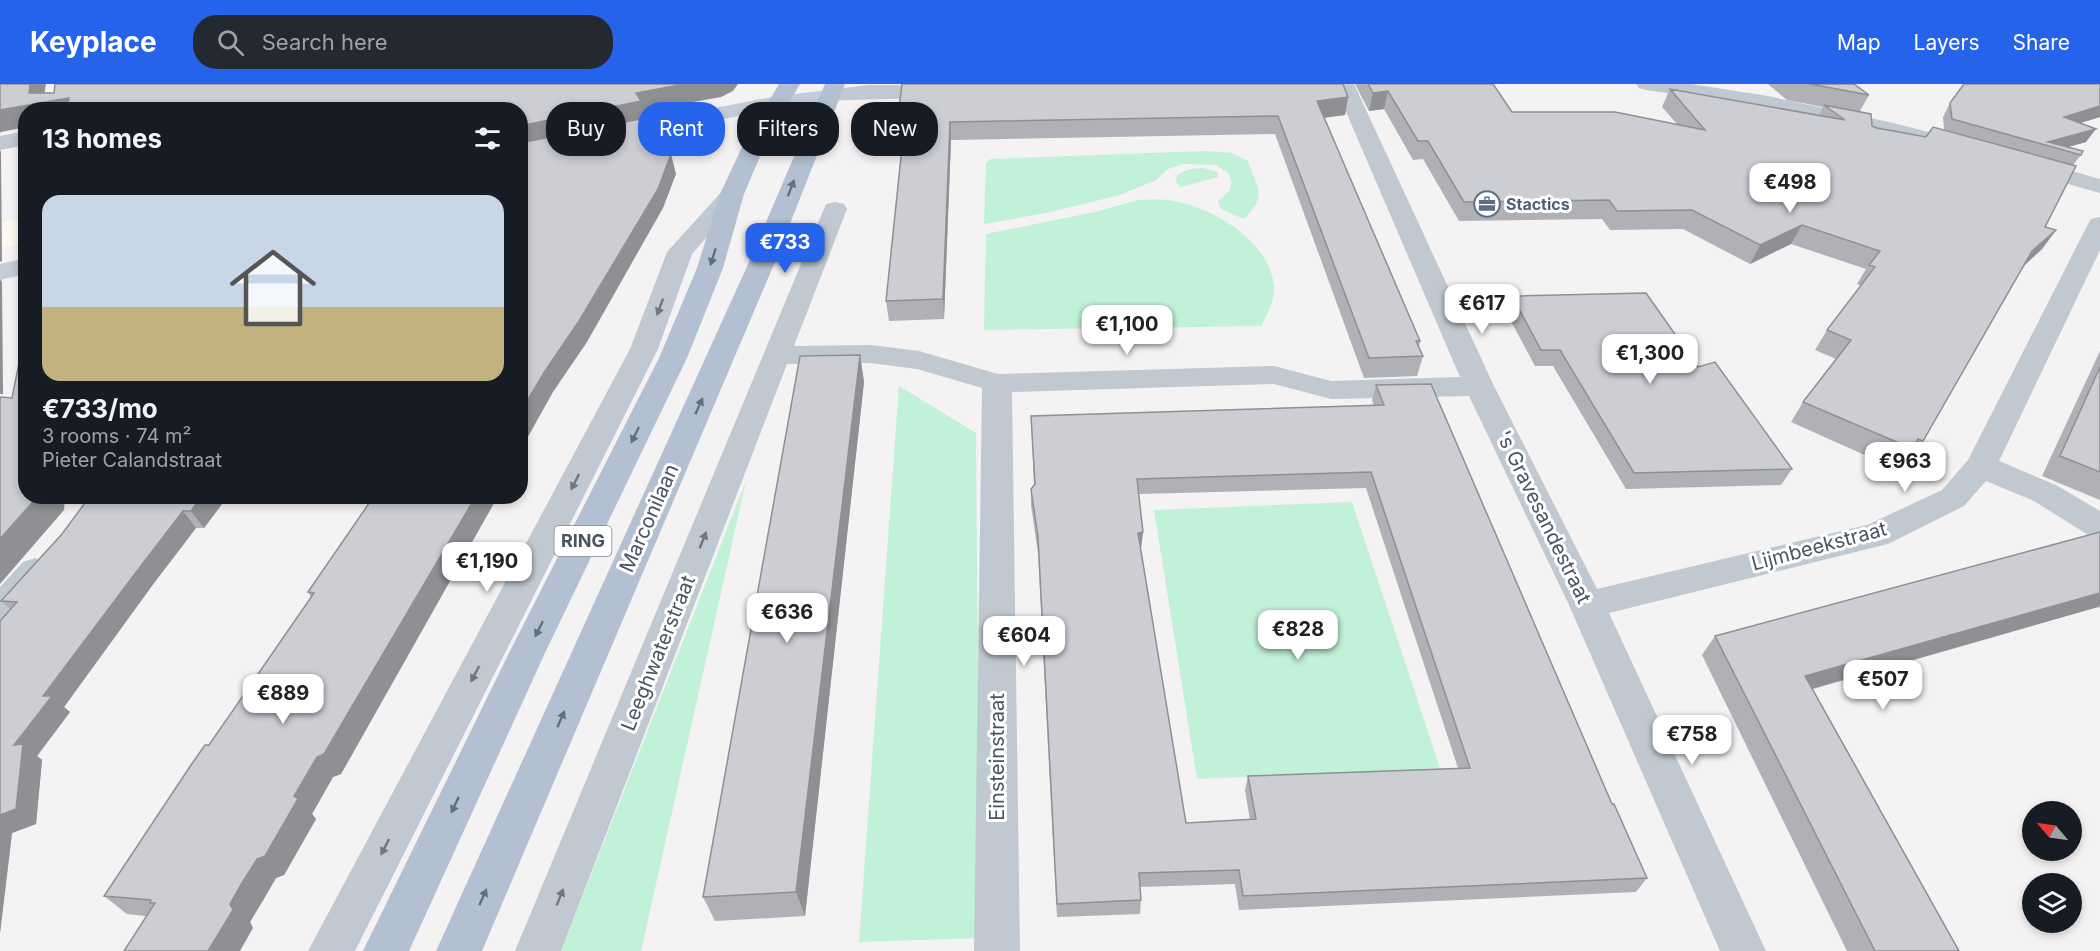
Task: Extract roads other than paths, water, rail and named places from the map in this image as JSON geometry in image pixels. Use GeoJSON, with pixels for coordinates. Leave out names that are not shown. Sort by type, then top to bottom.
{"type":"FeatureCollection","features":[{"type":"Feature","properties":{"kind":"main road","name":"Marconilaan"},"geometry":{"type":"LineString","coordinates":[[459,951],[762,262],[828,100]]}},
{"type":"Feature","properties":{"kind":"main road","name":"RING"},"geometry":{"type":"LineString","coordinates":[[386,951],[526,655],[673,358],[710,268],[732,194],[751,156]]}},
{"type":"Feature","properties":{"kind":"street","name":"'s Gravesandestraat"},"geometry":{"type":"LineString","coordinates":[[1344,84],[1479,386],[1587,604],[1743,951]]}},
{"type":"Feature","properties":{"kind":"street"},"geometry":{"type":"LineString","coordinates":[[1646,84],[1692,87],[1912,133],[1989,155]]}},
{"type":"Feature","properties":{"kind":"street"},"geometry":{"type":"LineString","coordinates":[[794,102],[828,100],[868,111],[945,91],[969,91]]}},
{"type":"Feature","properties":{"kind":"street"},"geometry":{"type":"LineString","coordinates":[[626,132],[638,129],[721,128],[737,121]]}},
{"type":"Feature","properties":{"kind":"street"},"geometry":{"type":"LineString","coordinates":[[0,143],[18,140]]}},
{"type":"Feature","properties":{"kind":"street"},"geometry":{"type":"LineString","coordinates":[[2012,161],[2100,186]]}},
{"type":"Feature","properties":{"kind":"street"},"geometry":{"type":"LineString","coordinates":[[331,951],[644,349],[680,252],[732,194]]}},
{"type":"Feature","properties":{"kind":"street","name":"Leeghwaterstraat"},"geometry":{"type":"LineString","coordinates":[[538,951],[835,209]]}},
{"type":"Feature","properties":{"kind":"street","name":"Lijmbeekstraat"},"geometry":{"type":"LineString","coordinates":[[1587,604],[1876,534],[1953,498],[1981,466],[2100,224]]}},
{"type":"Feature","properties":{"kind":"street"},"geometry":{"type":"LineString","coordinates":[[0,272],[18,268]]}},
{"type":"Feature","properties":{"kind":"street"},"geometry":{"type":"LineString","coordinates":[[778,355],[871,354],[890,356],[919,360],[997,383],[1274,375],[1331,390],[1479,386]]}},
{"type":"Feature","properties":{"kind":"street","name":"Einsteinstraat"},"geometry":{"type":"LineString","coordinates":[[997,383],[997,951]]}},
{"type":"Feature","properties":{"kind":"street"},"geometry":{"type":"LineString","coordinates":[[1981,466],[2045,493],[2100,526]]}},
{"type":"Feature","properties":{"kind":"street"},"geometry":{"type":"LineString","coordinates":[[0,610],[55,549]]}},
{"type":"Feature","properties":{"kind":"place","name":"Stactics"},"geometry":{"type":"Point","coordinates":[1487,204]}}]}
